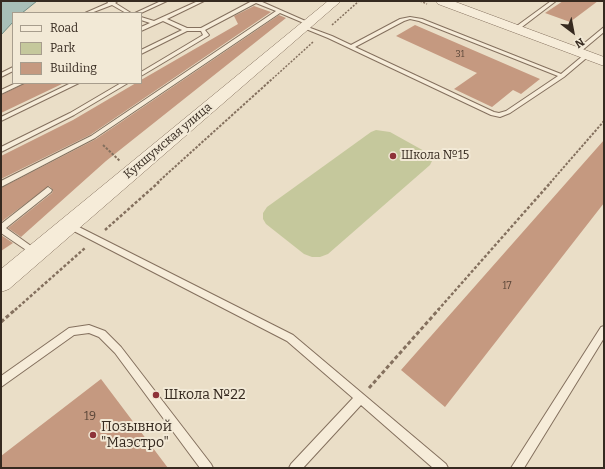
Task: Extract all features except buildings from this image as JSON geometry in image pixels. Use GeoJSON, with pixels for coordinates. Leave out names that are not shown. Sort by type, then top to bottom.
{"type":"FeatureCollection","features":[{"type":"Feature","properties":{"kind":"street","name":"Кукшумская улица"},"geometry":{"type":"LineString","coordinates":[[1,282],[335,1]]}},
{"type":"Feature","properties":{"kind":"street"},"geometry":{"type":"LineString","coordinates":[[442,1],[604,62]]}},
{"type":"Feature","properties":{"kind":"lane"},"geometry":{"type":"LineString","coordinates":[[89,12],[110,2],[116,1]]}},
{"type":"Feature","properties":{"kind":"lane"},"geometry":{"type":"LineString","coordinates":[[140,12],[165,1]]}},
{"type":"Feature","properties":{"kind":"lane"},"geometry":{"type":"LineString","coordinates":[[142,29],[202,1]]}},
{"type":"Feature","properties":{"kind":"lane"},"geometry":{"type":"LineString","coordinates":[[142,52],[186,30],[202,29],[256,1],[279,11],[322,34],[493,114],[500,115],[508,112],[562,76],[604,29]]}},
{"type":"Feature","properties":{"kind":"lane"},"geometry":{"type":"LineString","coordinates":[[516,29],[554,1]]}},
{"type":"Feature","properties":{"kind":"lane"},"geometry":{"type":"LineString","coordinates":[[110,2],[127,12]]}},
{"type":"Feature","properties":{"kind":"lane"},"geometry":{"type":"LineString","coordinates":[[1,184],[93,137],[279,11]]}},
{"type":"Feature","properties":{"kind":"lane"},"geometry":{"type":"LineString","coordinates":[[142,18],[154,23]]}},
{"type":"Feature","properties":{"kind":"lane"},"geometry":{"type":"LineString","coordinates":[[351,47],[402,20],[410,18],[420,20],[562,76]]}},
{"type":"Feature","properties":{"kind":"lane"},"geometry":{"type":"LineString","coordinates":[[162,19],[186,30]]}},
{"type":"Feature","properties":{"kind":"lane"},"geometry":{"type":"LineString","coordinates":[[142,73],[206,35],[202,29]]}},
{"type":"Feature","properties":{"kind":"lane"},"geometry":{"type":"LineString","coordinates":[[1,74],[12,69]]}},
{"type":"Feature","properties":{"kind":"lane"},"geometry":{"type":"LineString","coordinates":[[1,92],[19,84]]}},
{"type":"Feature","properties":{"kind":"lane"},"geometry":{"type":"LineString","coordinates":[[1,119],[74,84]]}},
{"type":"Feature","properties":{"kind":"lane"},"geometry":{"type":"LineString","coordinates":[[1,150],[72,114],[123,84]]}},
{"type":"Feature","properties":{"kind":"lane"},"geometry":{"type":"LineString","coordinates":[[35,254],[1,228],[48,190]]}},
{"type":"Feature","properties":{"kind":"lane"},"geometry":{"type":"LineString","coordinates":[[70,225],[290,338],[442,468]]}},
{"type":"Feature","properties":{"kind":"lane"},"geometry":{"type":"LineString","coordinates":[[1,382],[72,331],[89,328],[102,334],[118,350],[207,468]]}},
{"type":"Feature","properties":{"kind":"lane"},"geometry":{"type":"LineString","coordinates":[[517,468],[604,330]]}},
{"type":"Feature","properties":{"kind":"lane"},"geometry":{"type":"LineString","coordinates":[[295,468],[360,398]]}},
{"type":"Feature","properties":{"kind":"path"},"geometry":{"type":"LineString","coordinates":[[1,322],[359,1]]}},
{"type":"Feature","properties":{"kind":"path"},"geometry":{"type":"LineString","coordinates":[[360,398],[604,121]]}},
{"type":"Feature","properties":{"kind":"path"},"geometry":{"type":"LineString","coordinates":[[93,137],[132,172]]}},
{"type":"Feature","properties":{"kind":"green space"},"geometry":{"type":"Polygon","coordinates":[[[376,130],[390,132],[426,152],[432,161],[430,165],[328,254],[320,257],[312,257],[304,254],[266,224],[263,219],[263,213],[267,207],[371,132],[376,130]]]}},
{"type":"Feature","properties":{"kind":"water"},"geometry":{"type":"Polygon","coordinates":[[[1,1],[37,1],[23,12],[12,12],[12,23],[1,35],[1,1]]]}},
{"type":"Feature","properties":{"kind":"place","name":"Школа №15"},"geometry":{"type":"Point","coordinates":[393,156]}},
{"type":"Feature","properties":{"kind":"place","name":"Школа №22"},"geometry":{"type":"Point","coordinates":[156,395]}},
{"type":"Feature","properties":{"kind":"place","name":"Позывной \"Маэстро\""},"geometry":{"type":"Point","coordinates":[93,435]}}]}
